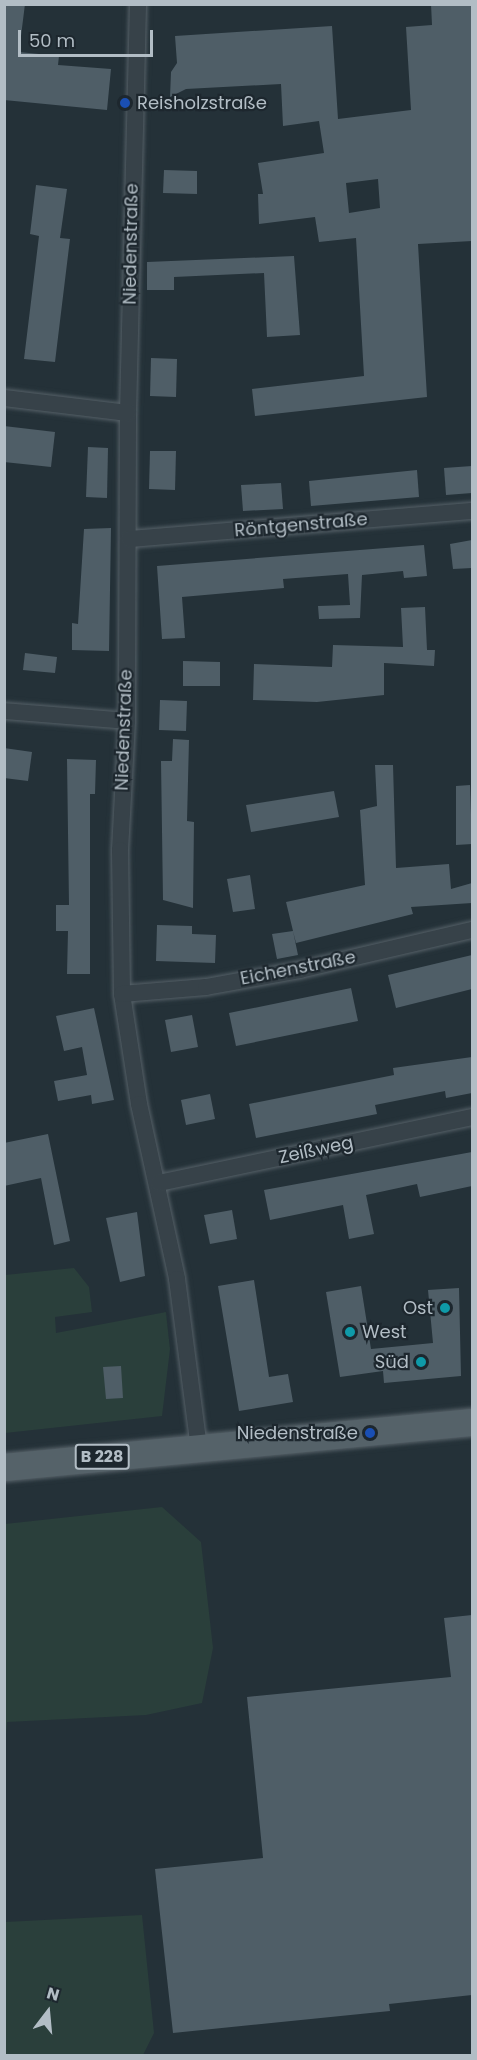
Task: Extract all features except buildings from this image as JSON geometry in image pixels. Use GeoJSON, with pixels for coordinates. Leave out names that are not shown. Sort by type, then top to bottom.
{"type":"FeatureCollection","features":[{"type":"Feature","properties":{"kind":"main road","name":"B 228"},"geometry":{"type":"LineString","coordinates":[[4,1467],[472,1422]]}},
{"type":"Feature","properties":{"kind":"street","name":"Niedenstraße"},"geometry":{"type":"LineString","coordinates":[[138,4],[128,413],[127,721],[120,850],[122,994],[139,1104],[159,1183],[199,1449]]}},
{"type":"Feature","properties":{"kind":"street"},"geometry":{"type":"LineString","coordinates":[[4,398],[128,413]]}},
{"type":"Feature","properties":{"kind":"street","name":"Röntgenstraße"},"geometry":{"type":"LineString","coordinates":[[129,539],[472,511]]}},
{"type":"Feature","properties":{"kind":"street"},"geometry":{"type":"LineString","coordinates":[[4,711],[127,721]]}},
{"type":"Feature","properties":{"kind":"street","name":"Eichenstraße"},"geometry":{"type":"LineString","coordinates":[[122,994],[206,987],[300,970],[472,930]]}},
{"type":"Feature","properties":{"kind":"street","name":"Zeißweg"},"geometry":{"type":"LineString","coordinates":[[159,1183],[472,1117]]}},
{"type":"Feature","properties":{"kind":"green space"},"geometry":{"type":"Polygon","coordinates":[[[74,1268],[89,1287],[92,1312],[55,1317],[56,1333],[166,1312],[170,1349],[162,1416],[5,1433],[5,1275],[74,1268]]]}},
{"type":"Feature","properties":{"kind":"green space"},"geometry":{"type":"Polygon","coordinates":[[[162,1507],[201,1542],[213,1648],[202,1703],[146,1715],[7,1722],[5,1748],[5,1524],[162,1507]]]}},
{"type":"Feature","properties":{"kind":"green space"},"geometry":{"type":"Polygon","coordinates":[[[142,1915],[154,2033],[143,2055],[5,2055],[5,1922],[142,1915]]]}},
{"type":"Feature","properties":{"kind":"place","name":"Reisholzstraße"},"geometry":{"type":"Point","coordinates":[125,103]}},
{"type":"Feature","properties":{"kind":"place","name":"Ost"},"geometry":{"type":"Point","coordinates":[445,1308]}},
{"type":"Feature","properties":{"kind":"place","name":"West"},"geometry":{"type":"Point","coordinates":[350,1332]}},
{"type":"Feature","properties":{"kind":"place","name":"Süd"},"geometry":{"type":"Point","coordinates":[421,1362]}},
{"type":"Feature","properties":{"kind":"place","name":"Niedenstraße"},"geometry":{"type":"Point","coordinates":[370,1433]}}]}
